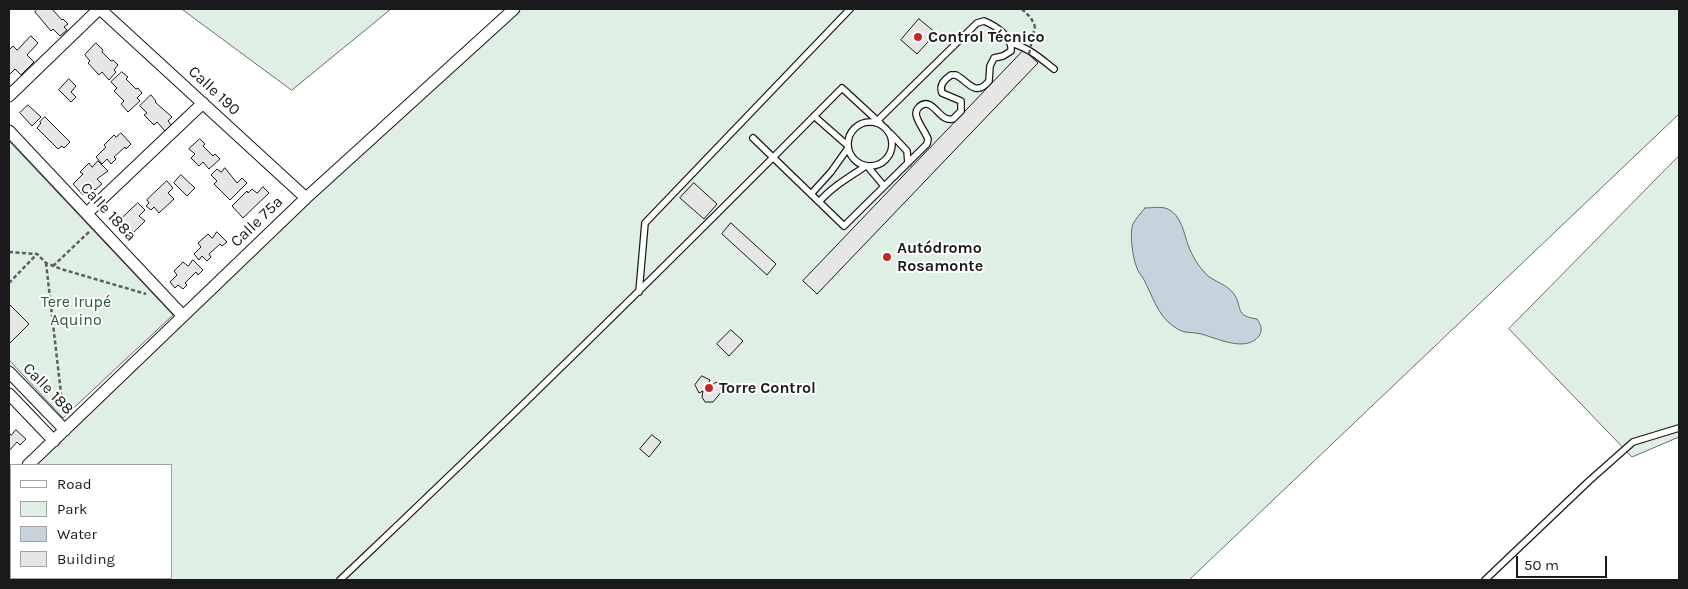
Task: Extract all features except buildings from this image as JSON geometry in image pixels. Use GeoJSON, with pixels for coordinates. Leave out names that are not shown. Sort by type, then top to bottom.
{"type":"FeatureCollection","features":[{"type":"Feature","properties":{"kind":"street"},"geometry":{"type":"LineString","coordinates":[[9,96],[100,9]]}},
{"type":"Feature","properties":{"kind":"street","name":"Calle 190"},"geometry":{"type":"LineString","coordinates":[[100,9],[306,198]]}},
{"type":"Feature","properties":{"kind":"street","name":"Calle 75a"},"geometry":{"type":"LineString","coordinates":[[29,464],[306,198],[514,9]]}},
{"type":"Feature","properties":{"kind":"street"},"geometry":{"type":"LineString","coordinates":[[87,213],[203,103]]}},
{"type":"Feature","properties":{"kind":"street","name":"Calle 188a"},"geometry":{"type":"LineString","coordinates":[[9,131],[184,316]]}},
{"type":"Feature","properties":{"kind":"street","name":"Calle 188"},"geometry":{"type":"LineString","coordinates":[[9,372],[65,430]]}},
{"type":"Feature","properties":{"kind":"street","name":"Calle 188"},"geometry":{"type":"LineString","coordinates":[[9,394],[54,441]]}},
{"type":"Feature","properties":{"kind":"lane"},"geometry":{"type":"LineString","coordinates":[[639,292],[645,223],[850,9]]}},
{"type":"Feature","properties":{"kind":"lane"},"geometry":{"type":"LineString","coordinates":[[753,138],[844,226],[926,144],[928,139],[916,113],[918,109],[922,105],[928,104],[933,106],[943,117],[953,119],[961,111],[961,101],[942,93],[940,88],[942,84],[951,75],[956,75],[971,87],[978,89],[982,87],[989,81],[991,62],[994,58],[1011,51],[1010,43],[1001,31],[991,24],[984,21],[977,23],[879,123]]}},
{"type":"Feature","properties":{"kind":"lane"},"geometry":{"type":"LineString","coordinates":[[1010,43],[1021,46],[1038,56],[1054,69]]}},
{"type":"Feature","properties":{"kind":"lane"},"geometry":{"type":"LineString","coordinates":[[340,580],[479,449],[639,292],[842,88],[907,151],[908,163]]}},
{"type":"Feature","properties":{"kind":"lane"},"geometry":{"type":"LineString","coordinates":[[814,116],[847,146],[855,161],[867,166],[876,166],[888,157],[892,149],[892,140],[888,131]]}},
{"type":"Feature","properties":{"kind":"lane"},"geometry":{"type":"LineString","coordinates":[[811,194],[831,172],[847,146],[848,137],[853,129],[868,121],[879,123]]}},
{"type":"Feature","properties":{"kind":"lane"},"geometry":{"type":"LineString","coordinates":[[867,166],[884,186]]}},
{"type":"Feature","properties":{"kind":"lane"},"geometry":{"type":"LineString","coordinates":[[819,202],[827,193],[843,181],[867,166]]}},
{"type":"Feature","properties":{"kind":"lane"},"geometry":{"type":"LineString","coordinates":[[1485,580],[1633,442],[1679,428]]}},
{"type":"Feature","properties":{"kind":"path"},"geometry":{"type":"LineString","coordinates":[[1022,9],[1031,18],[1035,26],[1029,54]]}},
{"type":"Feature","properties":{"kind":"path"},"geometry":{"type":"LineString","coordinates":[[53,266],[97,224]]}},
{"type":"Feature","properties":{"kind":"path"},"geometry":{"type":"LineString","coordinates":[[9,252],[37,254],[46,263],[53,266],[169,300]]}},
{"type":"Feature","properties":{"kind":"path"},"geometry":{"type":"LineString","coordinates":[[9,283],[37,254]]}},
{"type":"Feature","properties":{"kind":"path"},"geometry":{"type":"LineString","coordinates":[[46,263],[65,430]]}},
{"type":"Feature","properties":{"kind":"green space"},"geometry":{"type":"Polygon","coordinates":[[[182,9],[391,9],[292,90],[182,9]]]}},
{"type":"Feature","properties":{"kind":"green space","name":"Autódromo Rosamonte"},"geometry":{"type":"Polygon","coordinates":[[[508,9],[1679,9],[1679,114],[1189,580],[9,580],[10,483],[10,579],[172,579],[172,464],[29,464],[508,9]]]}},
{"type":"Feature","properties":{"kind":"green space","name":"Tere Irupé Aquino"},"geometry":{"type":"Polygon","coordinates":[[[9,141],[173,315],[63,418],[9,360],[9,141]]]}},
{"type":"Feature","properties":{"kind":"green space"},"geometry":{"type":"Polygon","coordinates":[[[1679,156],[1679,437],[1632,457],[1509,329],[1679,156]]]}},
{"type":"Feature","properties":{"kind":"water"},"geometry":{"type":"Polygon","coordinates":[[[1145,208],[1165,208],[1176,215],[1191,253],[1200,268],[1209,277],[1224,285],[1234,294],[1240,310],[1245,316],[1257,319],[1261,328],[1259,336],[1247,343],[1231,343],[1201,334],[1184,332],[1167,321],[1155,304],[1138,271],[1133,253],[1131,239],[1133,224],[1145,208]]]}},
{"type":"Feature","properties":{"kind":"place","name":"Control Técnico"},"geometry":{"type":"Point","coordinates":[918,37]}},
{"type":"Feature","properties":{"kind":"place","name":"Autódromo Rosamonte"},"geometry":{"type":"Point","coordinates":[887,257]}},
{"type":"Feature","properties":{"kind":"place","name":"Torre Control"},"geometry":{"type":"Point","coordinates":[709,388]}}]}
